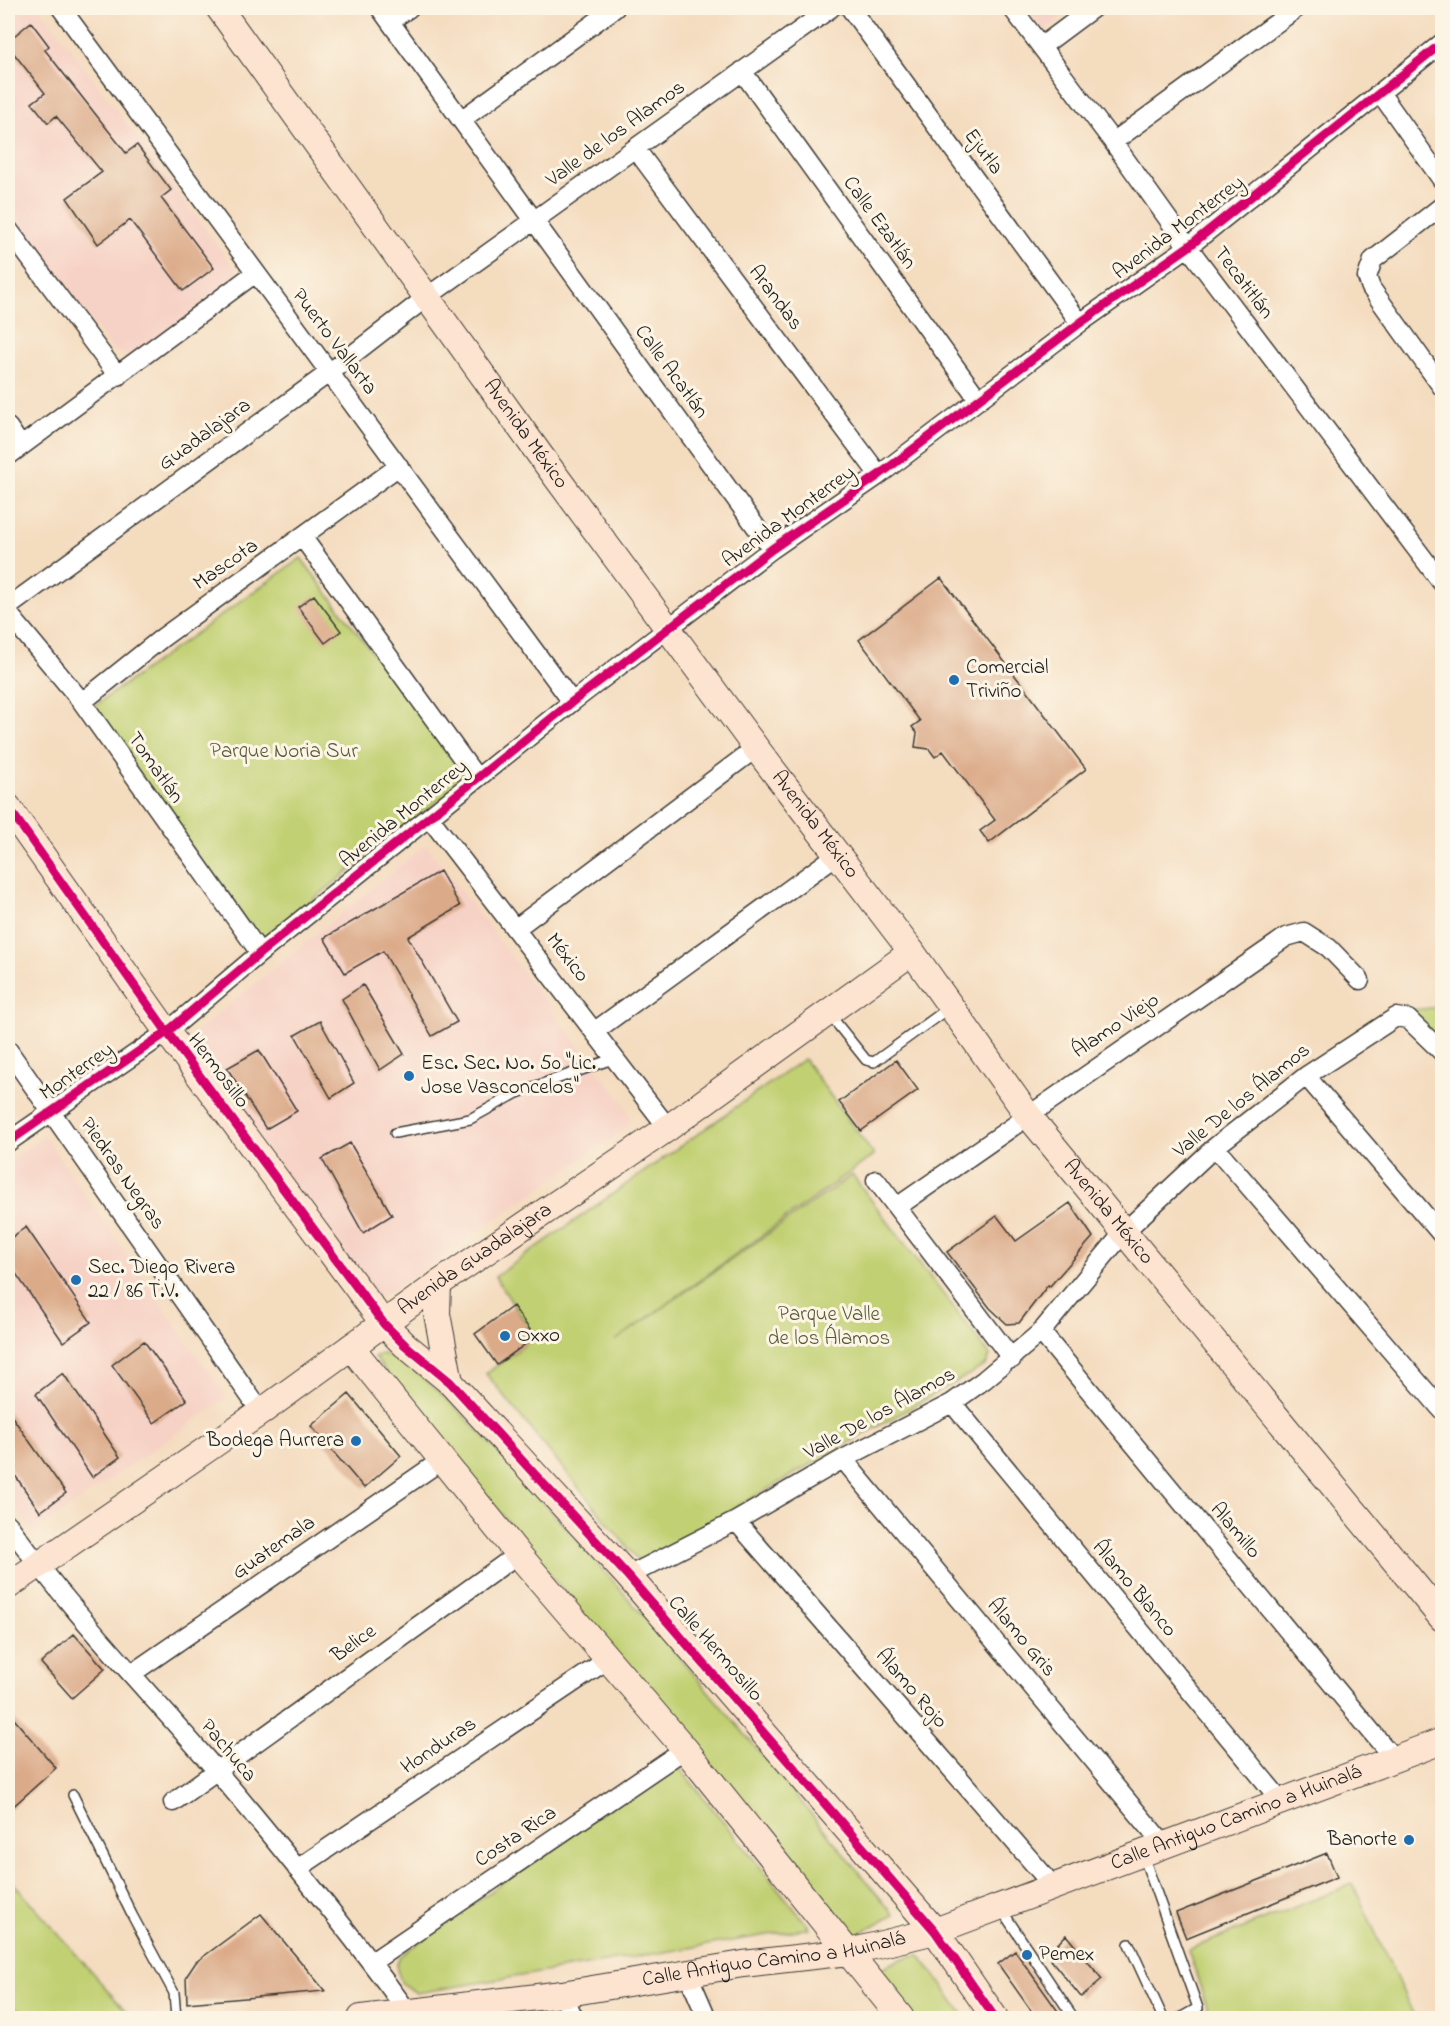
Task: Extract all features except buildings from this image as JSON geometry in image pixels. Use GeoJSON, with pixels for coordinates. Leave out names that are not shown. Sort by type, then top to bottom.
{"type":"FeatureCollection","features":[{"type":"Feature","properties":{"kind":"street","name":"Puerto Vallarta"},"geometry":{"type":"LineString","coordinates":[[61,8],[254,274],[330,372],[572,702]]}},
{"type":"Feature","properties":{"kind":"street","name":"Avenida México"},"geometry":{"type":"LineString","coordinates":[[219,8],[756,748],[912,952],[1028,1114],[1443,1618]]}},
{"type":"Feature","properties":{"kind":"street"},"geometry":{"type":"LineString","coordinates":[[385,14],[409,8]]}},
{"type":"Feature","properties":{"kind":"street"},"geometry":{"type":"LineString","coordinates":[[461,120],[615,8]]}},
{"type":"Feature","properties":{"kind":"street","name":"Valle de los Alamos"},"geometry":{"type":"LineString","coordinates":[[427,297],[831,8]]}},
{"type":"Feature","properties":{"kind":"street","name":"Ejutla"},"geometry":{"type":"LineString","coordinates":[[850,8],[1080,323]]}},
{"type":"Feature","properties":{"kind":"street","name":"Tecatitlán"},"geometry":{"type":"LineString","coordinates":[[1012,8],[1113,142],[1188,247],[1443,583]]}},
{"type":"Feature","properties":{"kind":"street"},"geometry":{"type":"LineString","coordinates":[[1042,46],[1093,8]]}},
{"type":"Feature","properties":{"kind":"street"},"geometry":{"type":"LineString","coordinates":[[1113,142],[1297,8]]}},
{"type":"Feature","properties":{"kind":"street","name":"Calle Acatlán"},"geometry":{"type":"LineString","coordinates":[[385,14],[772,549]]}},
{"type":"Feature","properties":{"kind":"street","name":"Avenida Monterrey"},"geometry":{"type":"LineString","coordinates":[[167,1032],[260,953],[572,702],[772,549],[879,475],[1080,323],[1188,247],[1443,44]]}},
{"type":"Feature","properties":{"kind":"street","name":"Calle Ezatlán"},"geometry":{"type":"LineString","coordinates":[[742,71],[979,400]]}},
{"type":"Feature","properties":{"kind":"street"},"geometry":{"type":"LineString","coordinates":[[1381,94],[1443,180]]}},
{"type":"Feature","properties":{"kind":"street","name":"Arandas"},"geometry":{"type":"LineString","coordinates":[[635,148],[879,475]]}},
{"type":"Feature","properties":{"kind":"street"},"geometry":{"type":"LineString","coordinates":[[1443,206],[1372,260],[1367,277],[1371,288],[1443,387]]}},
{"type":"Feature","properties":{"kind":"street"},"geometry":{"type":"LineString","coordinates":[[8,229],[118,376]]}},
{"type":"Feature","properties":{"kind":"street"},"geometry":{"type":"LineString","coordinates":[[8,427],[14,451],[254,274]]}},
{"type":"Feature","properties":{"kind":"street","name":"Guadalajara"},"geometry":{"type":"LineString","coordinates":[[8,607],[330,372],[427,297]]}},
{"type":"Feature","properties":{"kind":"street","name":"Mascota"},"geometry":{"type":"LineString","coordinates":[[82,702],[162,638],[303,538],[399,466]]}},
{"type":"Feature","properties":{"kind":"street"},"geometry":{"type":"LineString","coordinates":[[303,538],[477,777]]}},
{"type":"Feature","properties":{"kind":"street","name":"Tomatlán"},"geometry":{"type":"LineString","coordinates":[[8,613],[82,702],[260,953]]}},
{"type":"Feature","properties":{"kind":"street"},"geometry":{"type":"LineString","coordinates":[[515,928],[756,748]]}},
{"type":"Feature","properties":{"kind":"street","name":"Hermosillo"},"geometry":{"type":"LineString","coordinates":[[8,807],[167,1032],[384,1324]]}},
{"type":"Feature","properties":{"kind":"street","name":"México"},"geometry":{"type":"LineString","coordinates":[[429,817],[668,1128]]}},
{"type":"Feature","properties":{"kind":"street"},"geometry":{"type":"LineString","coordinates":[[595,1032],[838,854]]}},
{"type":"Feature","properties":{"kind":"street"},"geometry":{"type":"LineString","coordinates":[[861,989],[887,950],[888,939],[880,909]]}},
{"type":"Feature","properties":{"kind":"street","name":"Álamo Viejo"},"geometry":{"type":"LineString","coordinates":[[897,1207],[1286,937],[1304,933],[1329,948],[1360,980]]}},
{"type":"Feature","properties":{"kind":"street","name":"Avenida Guadalajara"},"geometry":{"type":"LineString","coordinates":[[8,1586],[261,1412],[438,1284],[668,1128],[912,952]]}},
{"type":"Feature","properties":{"kind":"street","name":"Valle De los Álamos"},"geometry":{"type":"LineString","coordinates":[[628,1576],[736,1521],[843,1459],[952,1403],[1012,1359],[1041,1332],[1124,1232],[1215,1147],[1306,1076],[1396,1017],[1408,1019],[1443,1052]]}},
{"type":"Feature","properties":{"kind":"street","name":"Monterrey"},"geometry":{"type":"LineString","coordinates":[[8,1142],[167,1032]]}},
{"type":"Feature","properties":{"kind":"street","name":"Piedras Negras"},"geometry":{"type":"LineString","coordinates":[[8,1050],[261,1412]]}},
{"type":"Feature","properties":{"kind":"street"},"geometry":{"type":"LineString","coordinates":[[1306,1076],[1443,1235]]}},
{"type":"Feature","properties":{"kind":"street"},"geometry":{"type":"LineString","coordinates":[[1215,1147],[1443,1410]]}},
{"type":"Feature","properties":{"kind":"street"},"geometry":{"type":"LineString","coordinates":[[876,1180],[1012,1359]]}},
{"type":"Feature","properties":{"kind":"street"},"geometry":{"type":"LineString","coordinates":[[438,1284],[437,1314],[450,1382]]}},
{"type":"Feature","properties":{"kind":"street","name":"Calle Hermosillo"},"geometry":{"type":"LineString","coordinates":[[384,1324],[405,1345],[450,1382],[628,1576],[935,1931],[995,2019]]}},
{"type":"Feature","properties":{"kind":"street","name":"Alamillo"},"geometry":{"type":"LineString","coordinates":[[1041,1332],[1394,1759]]}},
{"type":"Feature","properties":{"kind":"street"},"geometry":{"type":"LineString","coordinates":[[351,1347],[518,1554],[685,1749],[901,2019]]}},
{"type":"Feature","properties":{"kind":"street","name":"Álamo Blanco"},"geometry":{"type":"LineString","coordinates":[[952,1403],[1282,1802]]}},
{"type":"Feature","properties":{"kind":"street","name":"Álamo Gris"},"geometry":{"type":"LineString","coordinates":[[843,1459],[1153,1849]]}},
{"type":"Feature","properties":{"kind":"street","name":"Guatemala"},"geometry":{"type":"LineString","coordinates":[[131,1674],[442,1460]]}},
{"type":"Feature","properties":{"kind":"street","name":"Álamo Rojo"},"geometry":{"type":"LineString","coordinates":[[736,1521],[1053,1887]]}},
{"type":"Feature","properties":{"kind":"street","name":"Pachuca"},"geometry":{"type":"LineString","coordinates":[[8,1524],[38,1566],[216,1770],[372,1962],[420,2014]]}},
{"type":"Feature","properties":{"kind":"street","name":"Belice"},"geometry":{"type":"LineString","coordinates":[[172,1802],[518,1554]]}},
{"type":"Feature","properties":{"kind":"street","name":"Honduras"},"geometry":{"type":"LineString","coordinates":[[297,1869],[607,1660]]}},
{"type":"Feature","properties":{"kind":"street","name":"Calle Antiguo Camino a Huinalá"},"geometry":{"type":"LineString","coordinates":[[361,2019],[420,2014],[562,1994],[687,1972],[849,1952],[935,1931],[1282,1802],[1442,1738]]}},
{"type":"Feature","properties":{"kind":"street","name":"Costa Rica"},"geometry":{"type":"LineString","coordinates":[[372,1962],[685,1749]]}},
{"type":"Feature","properties":{"kind":"street"},"geometry":{"type":"LineString","coordinates":[[687,1972],[707,2019]]}},
{"type":"Feature","properties":{"kind":"street"},"geometry":{"type":"LineString","coordinates":[[562,1994],[574,2019]]}},
{"type":"Feature","properties":{"kind":"lane"},"geometry":{"type":"LineString","coordinates":[[828,1012],[866,1060],[874,1062],[951,1006]]}},
{"type":"Feature","properties":{"kind":"lane"},"geometry":{"type":"LineString","coordinates":[[395,1133],[470,1119],[518,1093],[615,1058]]}},
{"type":"Feature","properties":{"kind":"lane"},"geometry":{"type":"LineString","coordinates":[[73,1795],[132,1915],[174,1993],[176,2019]]}},
{"type":"Feature","properties":{"kind":"lane"},"geometry":{"type":"LineString","coordinates":[[1153,1849],[1198,2008],[1180,2019]]}},
{"type":"Feature","properties":{"kind":"lane"},"geometry":{"type":"LineString","coordinates":[[999,1906],[1071,2014],[1065,2019]]}},
{"type":"Feature","properties":{"kind":"lane"},"geometry":{"type":"LineString","coordinates":[[1129,1944],[1163,2019]]}},
{"type":"Feature","properties":{"kind":"shaded area"},"geometry":{"type":"Polygon","coordinates":[[[25,8],[40,8],[237,272],[235,284],[132,358],[112,350],[8,206],[8,20],[25,8]]]}},
{"type":"Feature","properties":{"kind":"shaded area"},"geometry":{"type":"Polygon","coordinates":[[[1027,8],[1074,8],[1044,31],[1027,8]]]}},
{"type":"Feature","properties":{"kind":"shaded area","name":"Esc. Sec. No. 50 \"Lic. Jose Vasconcelos\""},"geometry":{"type":"Polygon","coordinates":[[[426,845],[626,1107],[630,1119],[626,1128],[406,1282],[382,1296],[372,1296],[193,1046],[193,1034],[426,845]]]}},
{"type":"Feature","properties":{"kind":"shaded area","name":"Sec. Diego Rivera 22 / 86 T.V."},"geometry":{"type":"Polygon","coordinates":[[[44,1136],[227,1398],[33,1533],[8,1497],[8,1162],[44,1136]]]}},
{"type":"Feature","properties":{"kind":"green space","name":"Parque Noria Sur"},"geometry":{"type":"Polygon","coordinates":[[[301,558],[467,778],[257,944],[93,707],[301,558]]]}},
{"type":"Feature","properties":{"kind":"green space"},"geometry":{"type":"Polygon","coordinates":[[[1442,1007],[1442,1045],[1410,1010],[1442,1007]]]}},
{"type":"Feature","properties":{"kind":"green space","name":"Parque Valle de los Álamos"},"geometry":{"type":"Polygon","coordinates":[[[804,1059],[874,1155],[615,1341],[852,1175],[990,1355],[986,1365],[715,1519],[641,1564],[486,1374],[535,1337],[495,1277],[804,1059]]]}},
{"type":"Feature","properties":{"kind":"green space"},"geometry":{"type":"Polygon","coordinates":[[[381,1354],[399,1361],[422,1378],[449,1401],[504,1458],[691,1670],[894,1915],[846,1940],[374,1357],[381,1354]]]}},
{"type":"Feature","properties":{"kind":"green space"},"geometry":{"type":"Polygon","coordinates":[[[673,1760],[810,1928],[417,1993],[402,1984],[396,1966],[400,1956],[673,1760]]]}},
{"type":"Feature","properties":{"kind":"green space"},"geometry":{"type":"Polygon","coordinates":[[[8,1877],[132,2018],[53,2018],[8,2008],[8,1877]]]}},
{"type":"Feature","properties":{"kind":"green space"},"geometry":{"type":"Polygon","coordinates":[[[1353,1884],[1415,2018],[1188,2018],[1208,2010],[1188,1950],[1353,1884]]]}},
{"type":"Feature","properties":{"kind":"green space"},"geometry":{"type":"Polygon","coordinates":[[[919,1954],[966,2018],[906,2018],[874,1972],[900,1959],[919,1954]]]}},
{"type":"Feature","properties":{"kind":"cycle path"},"geometry":{"type":"LineString","coordinates":[[8,1142],[167,1032],[260,953],[572,702],[772,549],[879,475],[1080,323],[1188,247],[1442,43]]}},
{"type":"Feature","properties":{"kind":"cycle path"},"geometry":{"type":"LineString","coordinates":[[8,807],[167,1032],[384,1324],[405,1345],[450,1382],[628,1576],[935,1931],[995,2018]]}},
{"type":"Feature","properties":{"kind":"place","name":"Comercial Triviño"},"geometry":{"type":"Point","coordinates":[954,680]}},
{"type":"Feature","properties":{"kind":"place","name":"Esc. Sec. No. 50 \"Lic. Jose Vasconcelos\""},"geometry":{"type":"Point","coordinates":[409,1076]}},
{"type":"Feature","properties":{"kind":"place","name":"Sec. Diego Rivera 22 / 86 T.V."},"geometry":{"type":"Point","coordinates":[76,1280]}},
{"type":"Feature","properties":{"kind":"place","name":"Oxxo"},"geometry":{"type":"Point","coordinates":[505,1336]}},
{"type":"Feature","properties":{"kind":"place","name":"Bodega Aurrera"},"geometry":{"type":"Point","coordinates":[356,1441]}},
{"type":"Feature","properties":{"kind":"place","name":"Banorte"},"geometry":{"type":"Point","coordinates":[1409,1840]}},
{"type":"Feature","properties":{"kind":"place","name":"Pemex"},"geometry":{"type":"Point","coordinates":[1027,1955]}}]}
